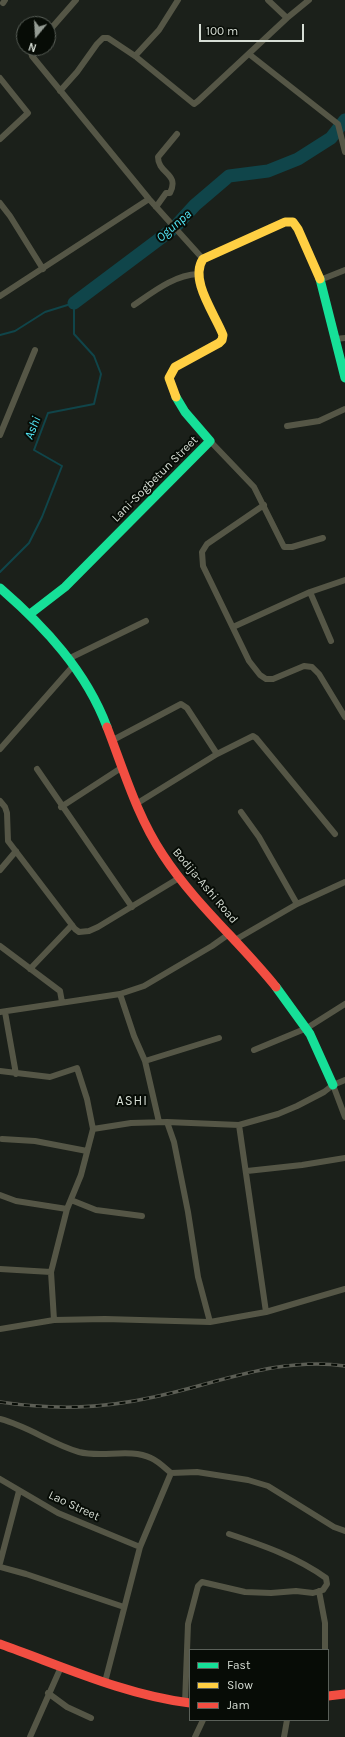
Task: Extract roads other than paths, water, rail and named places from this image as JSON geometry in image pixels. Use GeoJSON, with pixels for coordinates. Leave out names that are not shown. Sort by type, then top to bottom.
{"type":"FeatureCollection","features":[{"type":"Feature","properties":{"kind":"street"},"geometry":{"type":"LineString","coordinates":[[56,23],[76,0]]}},
{"type":"Feature","properties":{"kind":"street"},"geometry":{"type":"LineString","coordinates":[[135,56],[159,30],[178,0]]}},
{"type":"Feature","properties":{"kind":"street"},"geometry":{"type":"LineString","coordinates":[[268,0],[287,18]]}},
{"type":"Feature","properties":{"kind":"street"},"geometry":{"type":"LineString","coordinates":[[60,91],[77,72],[97,44],[103,38],[108,38],[135,56],[194,104],[287,18],[309,0]]}},
{"type":"Feature","properties":{"kind":"street"},"geometry":{"type":"LineString","coordinates":[[249,54],[338,128],[345,152]]}},
{"type":"Feature","properties":{"kind":"street"},"geometry":{"type":"LineString","coordinates":[[32,56],[149,199],[203,258]]}},
{"type":"Feature","properties":{"kind":"street"},"geometry":{"type":"LineString","coordinates":[[0,78],[28,113],[0,139]]}},
{"type":"Feature","properties":{"kind":"street"},"geometry":{"type":"LineString","coordinates":[[156,207],[166,193],[170,193],[173,184],[172,179],[159,165],[158,158],[177,134]]}},
{"type":"Feature","properties":{"kind":"street"},"geometry":{"type":"LineString","coordinates":[[0,296],[149,199]]}},
{"type":"Feature","properties":{"kind":"street"},"geometry":{"type":"LineString","coordinates":[[0,203],[10,216],[43,269]]}},
{"type":"Feature","properties":{"kind":"street"},"geometry":{"type":"LineString","coordinates":[[134,305],[160,287],[172,281],[185,275],[198,274],[200,263],[203,258],[285,222],[293,222],[298,229],[320,280],[345,378]]}},
{"type":"Feature","properties":{"kind":"street"},"geometry":{"type":"LineString","coordinates":[[320,280],[345,270]]}},
{"type":"Feature","properties":{"kind":"street","name":"Lani-Sogbetun Street"},"geometry":{"type":"LineString","coordinates":[[30,614],[65,587],[210,441],[180,407],[171,388],[169,378],[175,368],[222,340],[223,335],[206,297],[198,274]]}},
{"type":"Feature","properties":{"kind":"street"},"geometry":{"type":"LineString","coordinates":[[335,339],[345,338]]}},
{"type":"Feature","properties":{"kind":"street"},"geometry":{"type":"LineString","coordinates":[[0,435],[34,350]]}},
{"type":"Feature","properties":{"kind":"street"},"geometry":{"type":"LineString","coordinates":[[287,426],[319,421],[345,409]]}},
{"type":"Feature","properties":{"kind":"street"},"geometry":{"type":"LineString","coordinates":[[210,441],[254,487],[284,547],[292,547],[323,538]]}},
{"type":"Feature","properties":{"kind":"street"},"geometry":{"type":"LineString","coordinates":[[264,505],[207,544],[202,552],[203,566],[249,661],[260,675],[266,679],[273,679],[304,666],[312,667],[320,674],[345,717]]}},
{"type":"Feature","properties":{"kind":"street"},"geometry":{"type":"LineString","coordinates":[[233,627],[310,592],[345,580]]}},
{"type":"Feature","properties":{"kind":"street","name":"Bodija-Ashi Road"},"geometry":{"type":"LineString","coordinates":[[0,588],[30,614],[71,663],[90,690],[113,740],[121,768],[146,827],[179,878],[286,1000],[307,1028],[333,1085],[345,1117]]}},
{"type":"Feature","properties":{"kind":"street"},"geometry":{"type":"LineString","coordinates":[[310,592],[331,641]]}},
{"type":"Feature","properties":{"kind":"street"},"geometry":{"type":"LineString","coordinates":[[0,749],[71,663],[146,621]]}},
{"type":"Feature","properties":{"kind":"street"},"geometry":{"type":"LineString","coordinates":[[113,740],[181,704],[187,708],[217,754]]}},
{"type":"Feature","properties":{"kind":"street"},"geometry":{"type":"LineString","coordinates":[[136,804],[217,754],[252,736],[256,738],[335,834]]}},
{"type":"Feature","properties":{"kind":"street"},"geometry":{"type":"LineString","coordinates":[[61,807],[121,768]]}},
{"type":"Feature","properties":{"kind":"street"},"geometry":{"type":"LineString","coordinates":[[37,769],[61,807],[132,907]]}},
{"type":"Feature","properties":{"kind":"street"},"geometry":{"type":"LineString","coordinates":[[0,801],[5,807],[7,813],[8,841],[72,925],[79,932],[89,931],[179,878]]}},
{"type":"Feature","properties":{"kind":"street"},"geometry":{"type":"LineString","coordinates":[[241,812],[259,837],[297,904]]}},
{"type":"Feature","properties":{"kind":"street"},"geometry":{"type":"LineString","coordinates":[[0,870],[16,851]]}},
{"type":"Feature","properties":{"kind":"street"},"geometry":{"type":"LineString","coordinates":[[16,1074],[3,1012],[120,994],[144,986],[212,946],[345,882]]}},
{"type":"Feature","properties":{"kind":"street"},"geometry":{"type":"LineString","coordinates":[[30,969],[72,925]]}},
{"type":"Feature","properties":{"kind":"street"},"geometry":{"type":"LineString","coordinates":[[0,946],[60,991],[62,1002]]}},
{"type":"Feature","properties":{"kind":"street"},"geometry":{"type":"LineString","coordinates":[[120,994],[134,1036],[145,1061],[159,1122]]}},
{"type":"Feature","properties":{"kind":"street"},"geometry":{"type":"LineString","coordinates":[[254,1050],[307,1028],[345,1004]]}},
{"type":"Feature","properties":{"kind":"street"},"geometry":{"type":"LineString","coordinates":[[145,1061],[219,1038]]}},
{"type":"Feature","properties":{"kind":"street"},"geometry":{"type":"LineString","coordinates":[[0,1071],[50,1077],[77,1068],[93,1129],[81,1176],[67,1209],[52,1272],[54,1320]]}},
{"type":"Feature","properties":{"kind":"street"},"geometry":{"type":"LineString","coordinates":[[93,1129],[131,1123],[159,1122],[239,1125],[278,1114],[297,1106],[324,1092],[333,1085],[345,1080]]}},
{"type":"Feature","properties":{"kind":"street"},"geometry":{"type":"LineString","coordinates":[[167,1122],[174,1142],[188,1212],[198,1276],[210,1322]]}},
{"type":"Feature","properties":{"kind":"street"},"geometry":{"type":"LineString","coordinates":[[239,1125],[266,1312]]}},
{"type":"Feature","properties":{"kind":"street"},"geometry":{"type":"LineString","coordinates":[[2,1139],[35,1141],[87,1151]]}},
{"type":"Feature","properties":{"kind":"street"},"geometry":{"type":"LineString","coordinates":[[246,1171],[302,1165],[345,1158]]}},
{"type":"Feature","properties":{"kind":"street"},"geometry":{"type":"LineString","coordinates":[[0,1195],[16,1201],[67,1209]]}},
{"type":"Feature","properties":{"kind":"street"},"geometry":{"type":"LineString","coordinates":[[71,1200],[96,1210],[142,1216]]}},
{"type":"Feature","properties":{"kind":"street"},"geometry":{"type":"LineString","coordinates":[[0,1269],[52,1272]]}},
{"type":"Feature","properties":{"kind":"street"},"geometry":{"type":"LineString","coordinates":[[0,1329],[54,1320],[105,1319],[210,1322],[266,1312],[345,1289]]}},
{"type":"Feature","properties":{"kind":"street"},"geometry":{"type":"LineString","coordinates":[[0,1419],[18,1424],[55,1443],[78,1452],[92,1455],[130,1454],[152,1458],[171,1473],[197,1472],[248,1480],[268,1486],[334,1527],[345,1531]]}},
{"type":"Feature","properties":{"kind":"street"},"geometry":{"type":"LineString","coordinates":[[105,1682],[140,1547],[171,1473]]}},
{"type":"Feature","properties":{"kind":"street","name":"Lao Street"},"geometry":{"type":"LineString","coordinates":[[0,1479],[58,1513],[140,1547]]}},
{"type":"Feature","properties":{"kind":"street"},"geometry":{"type":"LineString","coordinates":[[0,1563],[19,1491]]}},
{"type":"Feature","properties":{"kind":"street"},"geometry":{"type":"LineString","coordinates":[[0,1644],[105,1682],[164,1700],[187,1703],[188,1624],[198,1586],[202,1582],[245,1592],[271,1593],[296,1591],[313,1593],[323,1590],[327,1581],[326,1578],[320,1573],[296,1560],[229,1534]]}},
{"type":"Feature","properties":{"kind":"street"},"geometry":{"type":"LineString","coordinates":[[0,1567],[26,1574],[124,1607]]}},
{"type":"Feature","properties":{"kind":"street"},"geometry":{"type":"LineString","coordinates":[[319,1591],[325,1623],[324,1649]]}},
{"type":"Feature","properties":{"kind":"street"},"geometry":{"type":"LineString","coordinates":[[30,1737],[48,1693],[61,1667]]}},
{"type":"Feature","properties":{"kind":"street"},"geometry":{"type":"LineString","coordinates":[[48,1693],[67,1707],[92,1718]]}},
{"type":"Feature","properties":{"kind":"street"},"geometry":{"type":"LineString","coordinates":[[329,1696],[345,1694]]}},
{"type":"Feature","properties":{"kind":"street"},"geometry":{"type":"LineString","coordinates":[[195,1737],[203,1721]]}},
{"type":"Feature","properties":{"kind":"street"},"geometry":{"type":"LineString","coordinates":[[284,1737],[287,1721]]}},
{"type":"Feature","properties":{"kind":"waterway","name":"Ogunpa"},"geometry":{"type":"LineString","coordinates":[[74,303],[174,228],[195,205],[229,176],[268,171],[298,159],[331,138],[345,120]]}},
{"type":"Feature","properties":{"kind":"waterway","name":"Ashi"},"geometry":{"type":"LineString","coordinates":[[0,335],[15,331],[45,312],[74,303],[74,334],[94,356],[101,374],[94,404],[48,413],[34,450],[62,466],[42,517],[29,543],[0,572]]}},
{"type":"Feature","properties":{"kind":"railway"},"geometry":{"type":"LineString","coordinates":[[0,1402],[20,1405],[58,1407],[96,1406],[154,1397],[272,1368],[321,1364],[345,1366]]}},
{"type":"Feature","properties":{"kind":"district","name":"ASHI"},"geometry":{"type":"Point","coordinates":[132,1101]}}]}
